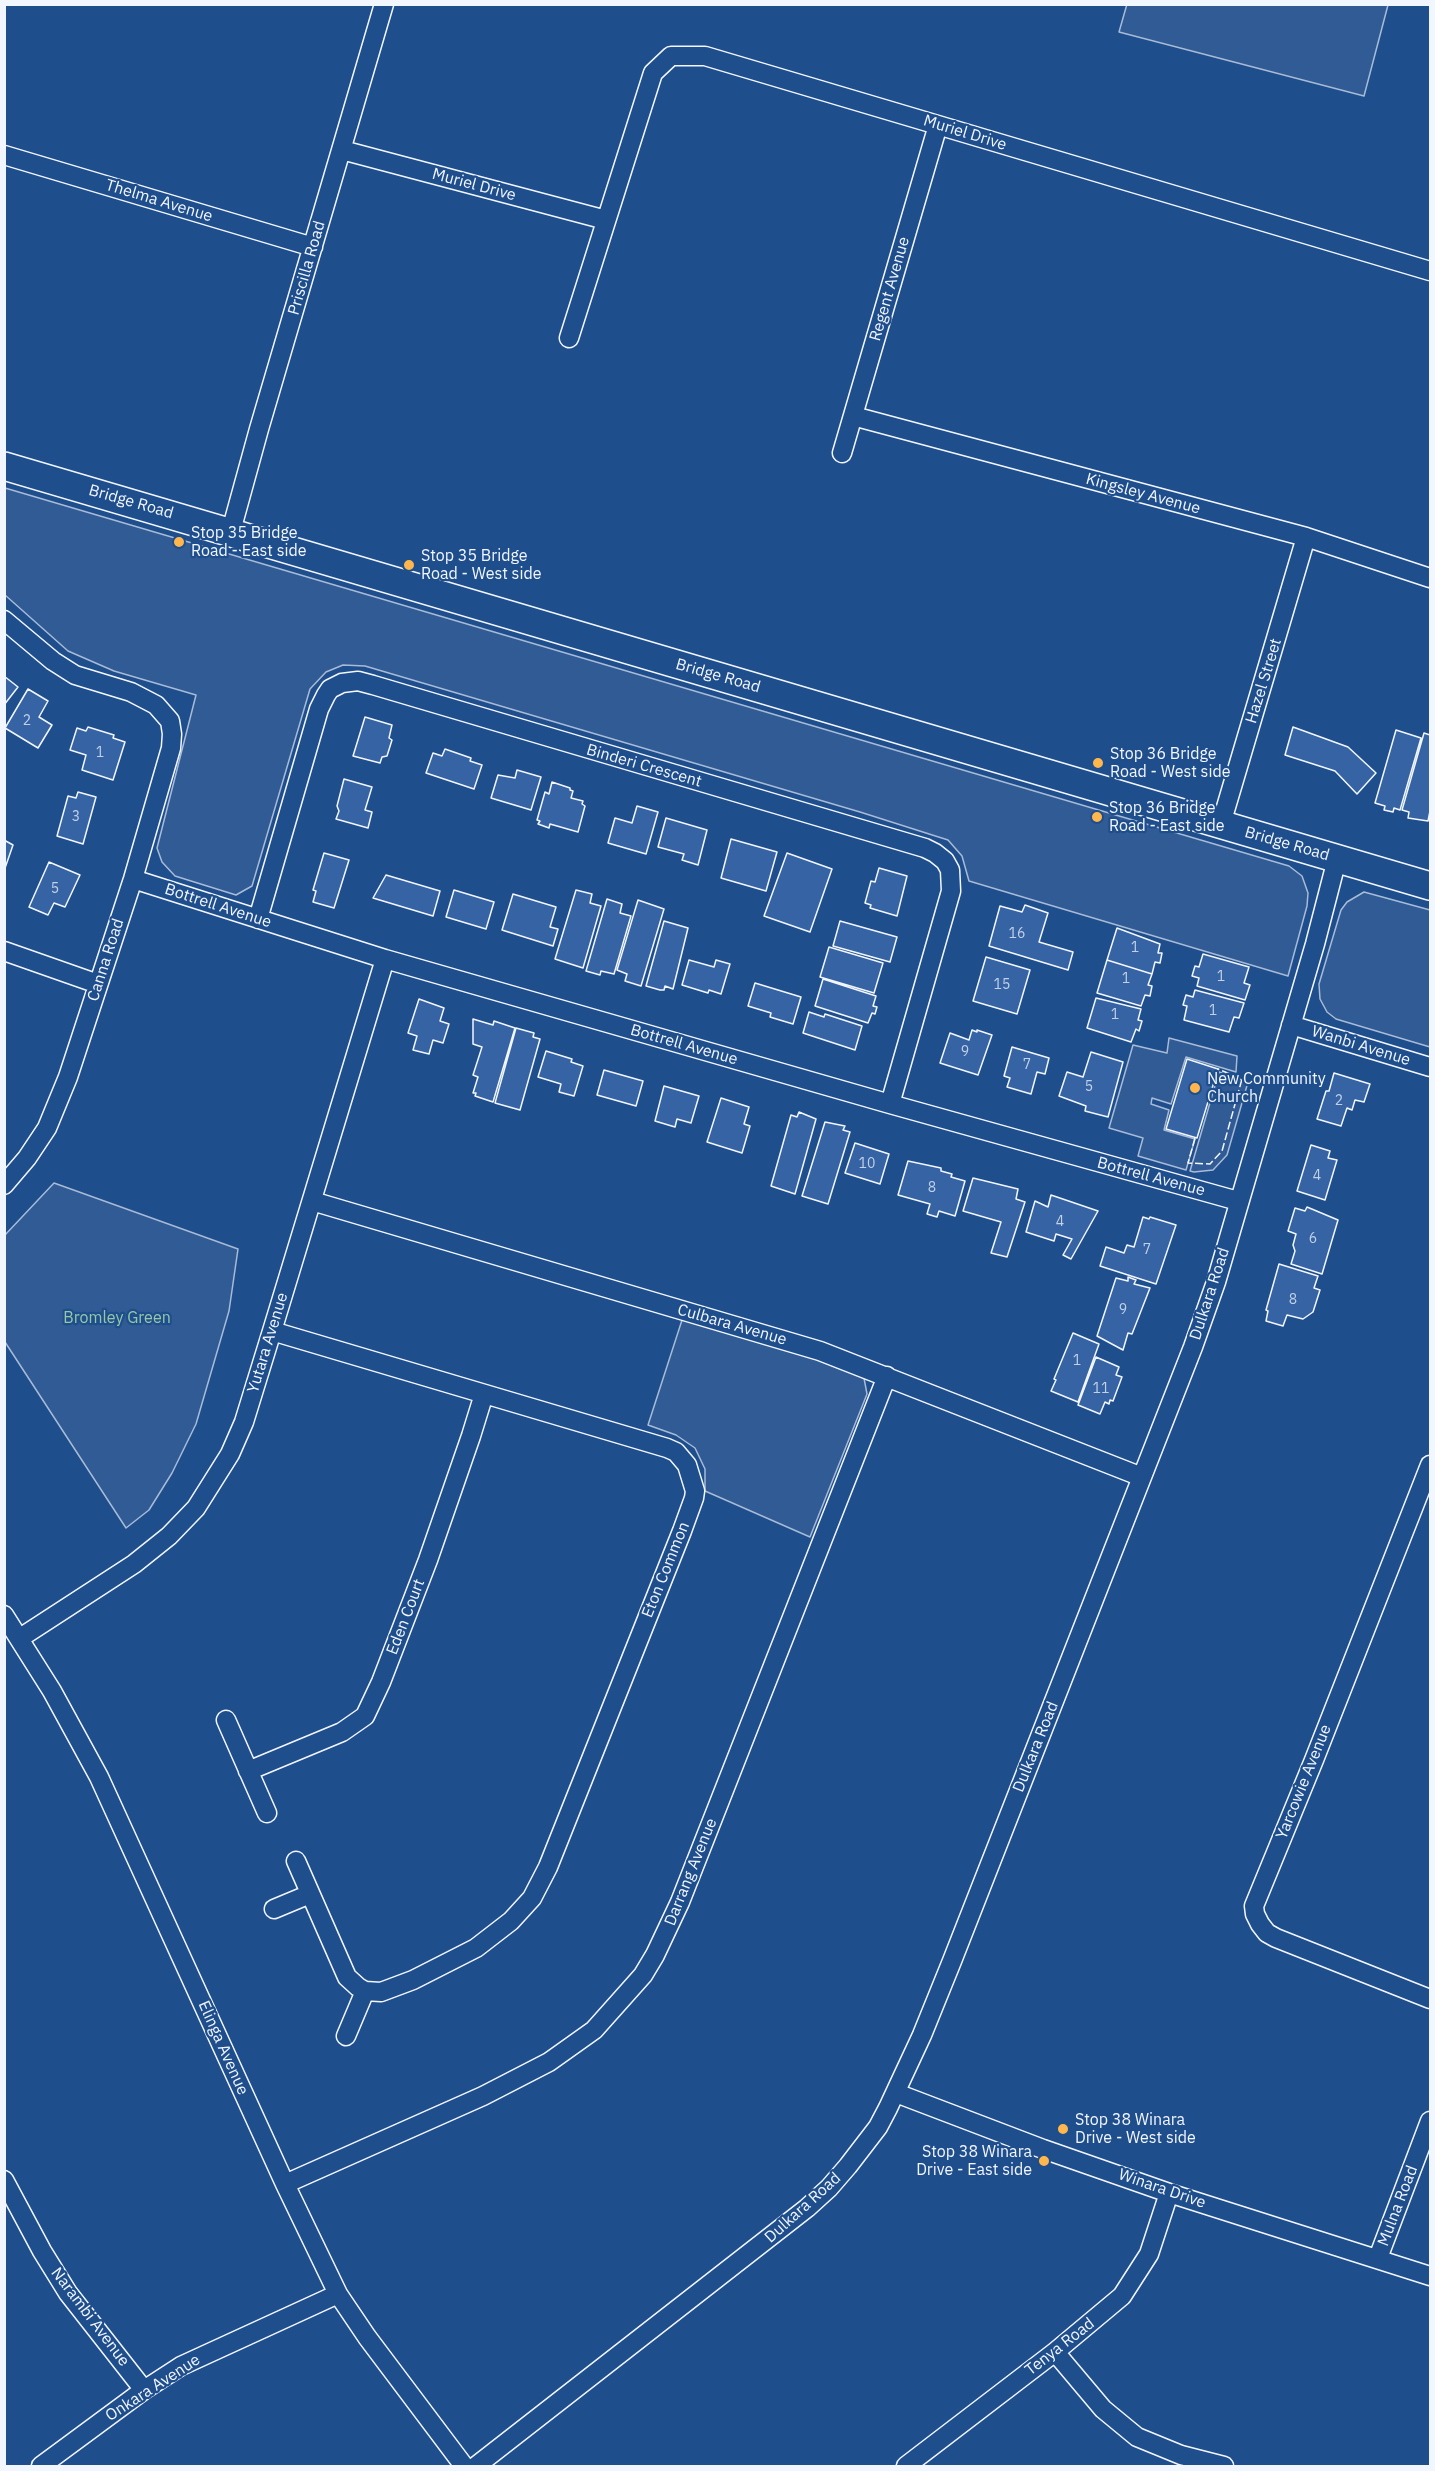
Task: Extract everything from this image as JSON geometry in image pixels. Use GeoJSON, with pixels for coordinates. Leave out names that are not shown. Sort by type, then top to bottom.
{"type":"FeatureCollection","features":[{"type":"Feature","properties":{"kind":"main road","name":"Bridge Road"},"geometry":{"type":"LineString","coordinates":[[4,466],[1431,886]]}},
{"type":"Feature","properties":{"kind":"street","name":"Priscilla Road"},"geometry":{"type":"LineString","coordinates":[[231,531],[384,4]]}},
{"type":"Feature","properties":{"kind":"street","name":"Muriel Drive"},"geometry":{"type":"LineString","coordinates":[[569,338],[653,73],[671,56],[705,56],[1431,271]]}},
{"type":"Feature","properties":{"kind":"street","name":"Regent Avenue"},"geometry":{"type":"LineString","coordinates":[[842,453],[938,125]]}},
{"type":"Feature","properties":{"kind":"street","name":"Muriel Drive"},"geometry":{"type":"LineString","coordinates":[[342,150],[606,220]]}},
{"type":"Feature","properties":{"kind":"street","name":"Thelma Avenue"},"geometry":{"type":"LineString","coordinates":[[4,155],[313,247]]}},
{"type":"Feature","properties":{"kind":"street","name":"Kingsley Avenue"},"geometry":{"type":"LineString","coordinates":[[853,416],[1306,537],[1431,579]]}},
{"type":"Feature","properties":{"kind":"street","name":"Hazel Street"},"geometry":{"type":"LineString","coordinates":[[1221,824],[1306,537]]}},
{"type":"Feature","properties":{"kind":"street","name":"Canna Road"},"geometry":{"type":"LineString","coordinates":[[4,620],[53,661],[75,675],[145,699],[165,713],[170,721],[171,748],[133,879],[57,1105],[47,1128],[27,1158],[4,1185]]}},
{"type":"Feature","properties":{"kind":"street","name":"Binderi Crescent"},"geometry":{"type":"LineString","coordinates":[[258,919],[319,709],[330,689],[342,683],[358,681],[373,684],[925,848],[945,861],[950,870],[951,891],[890,1104]]}},
{"type":"Feature","properties":{"kind":"street","name":"Dulkara Road"},"geometry":{"type":"LineString","coordinates":[[476,2466],[807,2208],[829,2188],[878,2127],[896,2093],[952,1962],[1212,1293],[1315,944],[1337,859]]}},
{"type":"Feature","properties":{"kind":"street","name":"Bottrell Avenue"},"geometry":{"type":"LineString","coordinates":[[133,879],[385,959],[1238,1201]]}},
{"type":"Feature","properties":{"kind":"street"},"geometry":{"type":"LineString","coordinates":[[4,951],[98,984]]}},
{"type":"Feature","properties":{"kind":"street","name":"Yutara Avenue"},"geometry":{"type":"LineString","coordinates":[[20,1638],[134,1564],[169,1536],[196,1508],[222,1468],[237,1439],[272,1331],[385,959]]}},
{"type":"Feature","properties":{"kind":"street","name":"Wanbi Avenue"},"geometry":{"type":"LineString","coordinates":[[1291,1025],[1431,1067]]}},
{"type":"Feature","properties":{"kind":"street","name":"Culbara Avenue"},"geometry":{"type":"LineString","coordinates":[[312,1201],[820,1351],[1142,1477]]}},
{"type":"Feature","properties":{"kind":"street","name":"Eton Common"},"geometry":{"type":"LineString","coordinates":[[272,1331],[640,1439],[676,1452],[691,1473],[694,1498],[548,1867],[532,1898],[499,1932],[476,1947],[394,1988],[381,1992],[365,1991]]}},
{"type":"Feature","properties":{"kind":"street","name":"Darrang Avenue"},"geometry":{"type":"LineString","coordinates":[[285,2184],[483,2096],[549,2062],[594,2030],[643,1975],[680,1902],[887,1376]]}},
{"type":"Feature","properties":{"kind":"street","name":"Eden Court"},"geometry":{"type":"LineString","coordinates":[[248,1771],[342,1732],[365,1716],[381,1683],[428,1560],[484,1394]]}},
{"type":"Feature","properties":{"kind":"street","name":"Yarcowie Avenue"},"geometry":{"type":"LineString","coordinates":[[1431,1465],[1295,1809],[1254,1906],[1260,1924],[1267,1933],[1276,1938],[1431,1999]]}},
{"type":"Feature","properties":{"kind":"street","name":"Elinga Avenue"},"geometry":{"type":"LineString","coordinates":[[4,1615],[69,1719],[99,1777],[285,2184],[338,2294],[367,2337],[464,2466]]}},
{"type":"Feature","properties":{"kind":"street"},"geometry":{"type":"LineString","coordinates":[[226,1720],[267,1813]]}},
{"type":"Feature","properties":{"kind":"street"},"geometry":{"type":"LineString","coordinates":[[296,1861],[347,1977],[358,1988],[365,1991],[346,2036]]}},
{"type":"Feature","properties":{"kind":"street"},"geometry":{"type":"LineString","coordinates":[[274,1909],[310,1894]]}},
{"type":"Feature","properties":{"kind":"street","name":"Winara Drive"},"geometry":{"type":"LineString","coordinates":[[896,2093],[1043,2149],[1169,2193],[1431,2276]]}},
{"type":"Feature","properties":{"kind":"street","name":"Mulna Road"},"geometry":{"type":"LineString","coordinates":[[1378,2258],[1431,2121]]}},
{"type":"Feature","properties":{"kind":"street","name":"Narambi Avenue"},"geometry":{"type":"LineString","coordinates":[[4,2180],[42,2251],[68,2293],[144,2390]]}},
{"type":"Feature","properties":{"kind":"street","name":"Tenya Road"},"geometry":{"type":"LineString","coordinates":[[906,2466],[1055,2352],[1108,2308],[1132,2283],[1149,2254],[1169,2193]]}},
{"type":"Feature","properties":{"kind":"street","name":"Onkara Avenue"},"geometry":{"type":"LineString","coordinates":[[41,2466],[144,2390],[206,2353],[338,2294]]}},
{"type":"Feature","properties":{"kind":"street"},"geometry":{"type":"LineString","coordinates":[[1055,2352],[1103,2409],[1137,2437],[1181,2455],[1224,2466]]}},
{"type":"Feature","properties":{"kind":"shaded area"},"geometry":{"type":"Polygon","coordinates":[[[1127,4],[1388,5],[1364,96],[1119,32],[1127,4]]]}},
{"type":"Feature","properties":{"kind":"shaded area"},"geometry":{"type":"Polygon","coordinates":[[[5,488],[1289,866],[1302,876],[1308,893],[1307,906],[1288,976],[969,881],[962,856],[948,840],[365,666],[343,665],[326,672],[310,689],[252,886],[236,895],[175,876],[162,862],[157,848],[196,695],[114,671],[68,651],[5,595],[5,488]]]}},
{"type":"Feature","properties":{"kind":"shaded area"},"geometry":{"type":"Polygon","coordinates":[[[1364,892],[1430,910],[1430,1047],[1336,1019],[1327,1012],[1320,999],[1319,984],[1341,910],[1347,902],[1364,892]]]}},
{"type":"Feature","properties":{"kind":"shaded area"},"geometry":{"type":"Polygon","coordinates":[[[1169,1038],[1237,1056],[1236,1072],[1186,1057],[1171,1104],[1152,1098],[1151,1104],[1169,1110],[1164,1130],[1195,1139],[1186,1170],[1138,1156],[1143,1138],[1109,1128],[1133,1045],[1167,1053],[1169,1038]]]}},
{"type":"Feature","properties":{"kind":"shaded area"},"geometry":{"type":"Polygon","coordinates":[[[1219,1072],[1248,1082],[1227,1155],[1213,1170],[1190,1171],[1219,1072]]]}},
{"type":"Feature","properties":{"kind":"shaded area","name":"Bromley Green"},"geometry":{"type":"Polygon","coordinates":[[[54,1183],[238,1249],[229,1311],[196,1424],[172,1473],[149,1510],[126,1528],[5,1342],[5,1235],[54,1183]]]}},
{"type":"Feature","properties":{"kind":"shaded area"},"geometry":{"type":"Polygon","coordinates":[[[683,1317],[850,1367],[864,1378],[867,1394],[810,1537],[705,1491],[705,1469],[695,1448],[676,1435],[648,1425],[683,1317]]]}},
{"type":"Feature","properties":{"kind":"building"},"geometry":{"type":"Polygon","coordinates":[[[4,676],[18,687],[4,705],[4,676]]]}},
{"type":"Feature","properties":{"kind":"building"},"geometry":{"type":"Polygon","coordinates":[[[28,689],[48,701],[39,717],[52,725],[38,748],[5,728],[28,689]]]}},
{"type":"Feature","properties":{"kind":"building"},"geometry":{"type":"Polygon","coordinates":[[[365,717],[392,725],[389,738],[392,740],[387,756],[382,757],[380,763],[353,756],[365,717]]]}},
{"type":"Feature","properties":{"kind":"building"},"geometry":{"type":"Polygon","coordinates":[[[88,727],[114,735],[113,738],[125,742],[113,780],[82,770],[86,755],[70,750],[77,728],[86,731],[88,727]]]}},
{"type":"Feature","properties":{"kind":"building"},"geometry":{"type":"Polygon","coordinates":[[[1293,727],[1348,747],[1376,773],[1357,794],[1335,771],[1285,755],[1293,727]]]}},
{"type":"Feature","properties":{"kind":"building"},"geometry":{"type":"Polygon","coordinates":[[[1396,730],[1421,738],[1400,810],[1394,808],[1393,812],[1384,810],[1385,806],[1375,803],[1396,730]]]}},
{"type":"Feature","properties":{"kind":"building"},"geometry":{"type":"Polygon","coordinates":[[[1424,733],[1430,735],[1428,821],[1408,818],[1409,812],[1402,810],[1424,733]]]}},
{"type":"Feature","properties":{"kind":"building"},"geometry":{"type":"Polygon","coordinates":[[[445,749],[471,758],[470,761],[482,765],[474,789],[426,773],[433,753],[442,756],[445,749]]]}},
{"type":"Feature","properties":{"kind":"building"},"geometry":{"type":"Polygon","coordinates":[[[517,770],[541,777],[531,810],[491,798],[498,775],[515,778],[517,770]]]}},
{"type":"Feature","properties":{"kind":"building"},"geometry":{"type":"Polygon","coordinates":[[[344,779],[372,787],[365,810],[372,812],[368,828],[336,819],[344,779]]]}},
{"type":"Feature","properties":{"kind":"building"},"geometry":{"type":"Polygon","coordinates":[[[552,782],[570,788],[573,791],[571,798],[583,801],[582,804],[585,806],[578,832],[550,824],[549,828],[538,824],[540,821],[537,820],[545,792],[549,794],[552,782]]]}},
{"type":"Feature","properties":{"kind":"building"},"geometry":{"type":"Polygon","coordinates":[[[78,792],[96,797],[83,844],[57,836],[68,796],[76,798],[78,792]]]}},
{"type":"Feature","properties":{"kind":"building"},"geometry":{"type":"Polygon","coordinates":[[[637,806],[658,812],[646,854],[608,843],[615,818],[632,823],[637,806]]]}},
{"type":"Feature","properties":{"kind":"building"},"geometry":{"type":"Polygon","coordinates":[[[666,818],[707,830],[698,865],[682,860],[684,854],[658,847],[666,818]]]}},
{"type":"Feature","properties":{"kind":"building"},"geometry":{"type":"Polygon","coordinates":[[[731,839],[777,852],[766,891],[721,878],[731,839]]]}},
{"type":"Feature","properties":{"kind":"building"},"geometry":{"type":"Polygon","coordinates":[[[4,840],[13,845],[4,871],[4,840]]]}},
{"type":"Feature","properties":{"kind":"building"},"geometry":{"type":"Polygon","coordinates":[[[324,853],[349,860],[334,908],[313,902],[316,891],[313,890],[324,853]]]}},
{"type":"Feature","properties":{"kind":"building"},"geometry":{"type":"Polygon","coordinates":[[[787,853],[832,869],[810,932],[764,916],[787,853]]]}},
{"type":"Feature","properties":{"kind":"building"},"geometry":{"type":"Polygon","coordinates":[[[49,862],[80,875],[65,907],[54,903],[48,915],[29,907],[49,862]]]}},
{"type":"Feature","properties":{"kind":"building"},"geometry":{"type":"Polygon","coordinates":[[[879,868],[907,876],[897,916],[870,908],[871,905],[865,903],[871,881],[875,882],[879,868]]]}},
{"type":"Feature","properties":{"kind":"building"},"geometry":{"type":"Polygon","coordinates":[[[386,875],[440,891],[433,916],[373,898],[386,875]]]}},
{"type":"Feature","properties":{"kind":"building"},"geometry":{"type":"Polygon","coordinates":[[[454,890],[494,902],[486,929],[446,917],[454,890]]]}},
{"type":"Feature","properties":{"kind":"building"},"geometry":{"type":"Polygon","coordinates":[[[576,890],[592,894],[590,903],[601,906],[583,968],[555,959],[576,890]]]}},
{"type":"Feature","properties":{"kind":"building"},"geometry":{"type":"Polygon","coordinates":[[[513,894],[556,907],[550,927],[558,929],[553,946],[502,930],[513,894]]]}},
{"type":"Feature","properties":{"kind":"building"},"geometry":{"type":"Polygon","coordinates":[[[607,899],[622,904],[620,913],[631,916],[614,974],[601,971],[600,975],[586,971],[607,899]]]}},
{"type":"Feature","properties":{"kind":"building"},"geometry":{"type":"Polygon","coordinates":[[[638,900],[664,909],[641,986],[625,981],[627,974],[617,970],[638,900]]]}},
{"type":"Feature","properties":{"kind":"building"},"geometry":{"type":"Polygon","coordinates":[[[1025,905],[1048,913],[1039,942],[1073,952],[1068,970],[989,946],[1000,906],[1022,912],[1025,905]]]}},
{"type":"Feature","properties":{"kind":"building"},"geometry":{"type":"Polygon","coordinates":[[[664,921],[688,928],[673,989],[665,986],[664,990],[660,990],[646,986],[664,921]]]}},
{"type":"Feature","properties":{"kind":"building"},"geometry":{"type":"Polygon","coordinates":[[[840,921],[897,937],[890,962],[833,946],[840,921]]]}},
{"type":"Feature","properties":{"kind":"building"},"geometry":{"type":"Polygon","coordinates":[[[1117,928],[1160,944],[1158,953],[1162,953],[1160,963],[1155,962],[1152,974],[1107,960],[1117,928]]]}},
{"type":"Feature","properties":{"kind":"building"},"geometry":{"type":"Polygon","coordinates":[[[829,947],[883,963],[874,993],[820,977],[829,947]]]}},
{"type":"Feature","properties":{"kind":"building"},"geometry":{"type":"Polygon","coordinates":[[[1203,954],[1249,967],[1244,983],[1250,985],[1245,1000],[1197,986],[1199,978],[1192,976],[1195,966],[1199,967],[1203,954]]]}},
{"type":"Feature","properties":{"kind":"building"},"geometry":{"type":"Polygon","coordinates":[[[986,957],[1030,970],[1017,1014],[973,1001],[986,957]]]}},
{"type":"Feature","properties":{"kind":"building"},"geometry":{"type":"Polygon","coordinates":[[[689,960],[714,967],[716,960],[730,964],[721,994],[709,990],[708,993],[682,985],[689,960]]]}},
{"type":"Feature","properties":{"kind":"building"},"geometry":{"type":"Polygon","coordinates":[[[1107,960],[1152,974],[1148,985],[1152,986],[1150,996],[1145,995],[1141,1006],[1097,993],[1107,960]]]}},
{"type":"Feature","properties":{"kind":"building"},"geometry":{"type":"Polygon","coordinates":[[[823,979],[876,996],[873,1006],[877,1007],[875,1014],[872,1013],[868,1023],[815,1006],[823,979]]]}},
{"type":"Feature","properties":{"kind":"building"},"geometry":{"type":"Polygon","coordinates":[[[755,983],[801,997],[793,1024],[770,1017],[771,1013],[748,1006],[755,983]]]}},
{"type":"Feature","properties":{"kind":"building"},"geometry":{"type":"Polygon","coordinates":[[[1195,990],[1244,1003],[1239,1018],[1234,1017],[1229,1032],[1184,1020],[1187,1006],[1183,1005],[1186,995],[1193,997],[1195,990]]]}},
{"type":"Feature","properties":{"kind":"building"},"geometry":{"type":"Polygon","coordinates":[[[1096,998],[1141,1009],[1138,1020],[1142,1021],[1139,1031],[1136,1029],[1131,1042],[1087,1028],[1096,998]]]}},
{"type":"Feature","properties":{"kind":"building"},"geometry":{"type":"Polygon","coordinates":[[[419,999],[444,1008],[440,1021],[449,1024],[443,1043],[433,1040],[429,1054],[413,1050],[417,1036],[408,1033],[419,999]]]}},
{"type":"Feature","properties":{"kind":"building"},"geometry":{"type":"Polygon","coordinates":[[[809,1012],[824,1017],[825,1014],[862,1026],[855,1050],[803,1033],[809,1012]]]}},
{"type":"Feature","properties":{"kind":"building"},"geometry":{"type":"Polygon","coordinates":[[[473,1019],[493,1025],[494,1021],[515,1028],[493,1102],[475,1096],[476,1093],[473,1093],[478,1077],[473,1075],[482,1047],[473,1044],[473,1019]]]}},
{"type":"Feature","properties":{"kind":"building"},"geometry":{"type":"Polygon","coordinates":[[[516,1028],[534,1033],[533,1037],[540,1039],[520,1110],[495,1103],[516,1028]]]}},
{"type":"Feature","properties":{"kind":"building"},"geometry":{"type":"Polygon","coordinates":[[[972,1030],[992,1035],[978,1075],[940,1063],[950,1033],[969,1040],[972,1030]]]}},
{"type":"Feature","properties":{"kind":"building"},"geometry":{"type":"Polygon","coordinates":[[[1012,1047],[1049,1058],[1045,1074],[1037,1072],[1031,1094],[1007,1087],[1010,1078],[1004,1076],[1012,1047]]]}},
{"type":"Feature","properties":{"kind":"building"},"geometry":{"type":"Polygon","coordinates":[[[546,1051],[572,1059],[571,1062],[583,1066],[574,1096],[559,1092],[561,1084],[538,1077],[546,1051]]]}},
{"type":"Feature","properties":{"kind":"building"},"geometry":{"type":"Polygon","coordinates":[[[1091,1052],[1123,1062],[1108,1117],[1085,1111],[1086,1106],[1059,1096],[1067,1072],[1083,1077],[1091,1052]]]}},
{"type":"Feature","properties":{"kind":"building","name":"New Community Church"},"geometry":{"type":"Polygon","coordinates":[[[1187,1059],[1218,1069],[1197,1138],[1166,1129],[1187,1059]]]}},
{"type":"Feature","properties":{"kind":"building"},"geometry":{"type":"Polygon","coordinates":[[[604,1070],[643,1081],[636,1106],[597,1095],[604,1070]]]}},
{"type":"Feature","properties":{"kind":"building"},"geometry":{"type":"Polygon","coordinates":[[[1334,1073],[1370,1084],[1364,1102],[1355,1100],[1352,1110],[1347,1108],[1341,1126],[1317,1119],[1334,1073]]]}},
{"type":"Feature","properties":{"kind":"building"},"geometry":{"type":"Polygon","coordinates":[[[664,1086],[699,1096],[691,1123],[677,1119],[675,1127],[655,1121],[664,1086]]]}},
{"type":"Feature","properties":{"kind":"building"},"geometry":{"type":"Polygon","coordinates":[[[721,1098],[749,1107],[744,1124],[750,1126],[742,1153],[707,1142],[721,1098]]]}},
{"type":"Feature","properties":{"kind":"building"},"geometry":{"type":"Polygon","coordinates":[[[799,1112],[816,1119],[795,1194],[771,1186],[791,1115],[797,1117],[799,1112]]]}},
{"type":"Feature","properties":{"kind":"building"},"geometry":{"type":"Polygon","coordinates":[[[825,1122],[845,1126],[843,1130],[850,1132],[828,1204],[802,1196],[825,1122]]]}},
{"type":"Feature","properties":{"kind":"building"},"geometry":{"type":"Polygon","coordinates":[[[855,1143],[889,1154],[880,1184],[845,1173],[855,1143]]]}},
{"type":"Feature","properties":{"kind":"building"},"geometry":{"type":"Polygon","coordinates":[[[1311,1145],[1330,1151],[1328,1158],[1337,1160],[1325,1200],[1297,1191],[1311,1145]]]}},
{"type":"Feature","properties":{"kind":"building"},"geometry":{"type":"Polygon","coordinates":[[[908,1161],[941,1168],[941,1171],[952,1174],[951,1177],[965,1181],[955,1216],[939,1211],[937,1217],[927,1214],[930,1204],[898,1195],[908,1161]]]}},
{"type":"Feature","properties":{"kind":"building"},"geometry":{"type":"Polygon","coordinates":[[[973,1178],[1018,1189],[1016,1199],[1025,1202],[1007,1257],[991,1253],[1001,1222],[963,1211],[973,1178]]]}},
{"type":"Feature","properties":{"kind":"building"},"geometry":{"type":"Polygon","coordinates":[[[1051,1195],[1098,1211],[1071,1259],[1063,1255],[1072,1239],[1056,1234],[1054,1241],[1026,1232],[1035,1201],[1048,1207],[1051,1195]]]}},
{"type":"Feature","properties":{"kind":"building"},"geometry":{"type":"Polygon","coordinates":[[[1307,1207],[1338,1220],[1322,1274],[1291,1264],[1295,1251],[1293,1245],[1296,1234],[1288,1231],[1295,1208],[1305,1211],[1307,1207]]]}},
{"type":"Feature","properties":{"kind":"building"},"geometry":{"type":"Polygon","coordinates":[[[1143,1217],[1176,1225],[1156,1284],[1100,1266],[1106,1247],[1124,1253],[1127,1245],[1134,1247],[1143,1217]]]}},
{"type":"Feature","properties":{"kind":"building"},"geometry":{"type":"Polygon","coordinates":[[[1279,1264],[1318,1276],[1314,1288],[1320,1290],[1313,1312],[1303,1319],[1287,1315],[1283,1326],[1266,1321],[1268,1311],[1266,1310],[1279,1264]]]}},
{"type":"Feature","properties":{"kind":"building"},"geometry":{"type":"Polygon","coordinates":[[[1128,1277],[1136,1280],[1134,1284],[1150,1288],[1132,1334],[1128,1333],[1123,1350],[1097,1336],[1116,1278],[1128,1281],[1128,1277]]]}},
{"type":"Feature","properties":{"kind":"building"},"geometry":{"type":"Polygon","coordinates":[[[1073,1333],[1099,1344],[1078,1402],[1051,1391],[1073,1333]]]}},
{"type":"Feature","properties":{"kind":"building"},"geometry":{"type":"Polygon","coordinates":[[[1096,1357],[1119,1367],[1116,1375],[1122,1377],[1113,1401],[1110,1400],[1109,1404],[1105,1402],[1100,1414],[1078,1405],[1096,1357]]]}},
{"type":"Feature","properties":{"kind":"fence"},"geometry":{"type":"LineString","coordinates":[[1195,1138],[1188,1163],[1210,1164],[1222,1151],[1242,1079],[1218,1069]]}},
{"type":"Feature","properties":{"kind":"place","name":"Stop 35 Bridge Road - East side"},"geometry":{"type":"Point","coordinates":[179,542]}},
{"type":"Feature","properties":{"kind":"place","name":"Stop 35 Bridge Road - West side"},"geometry":{"type":"Point","coordinates":[409,565]}},
{"type":"Feature","properties":{"kind":"place","name":"Stop 36 Bridge Road - West side"},"geometry":{"type":"Point","coordinates":[1098,763]}},
{"type":"Feature","properties":{"kind":"place","name":"Stop 36 Bridge Road - East side"},"geometry":{"type":"Point","coordinates":[1097,817]}},
{"type":"Feature","properties":{"kind":"place","name":"New Community Church"},"geometry":{"type":"Point","coordinates":[1195,1088]}},
{"type":"Feature","properties":{"kind":"place","name":"Stop 38 Winara Drive - West side"},"geometry":{"type":"Point","coordinates":[1063,2129]}},
{"type":"Feature","properties":{"kind":"place","name":"Stop 38 Winara Drive - East side"},"geometry":{"type":"Point","coordinates":[1044,2161]}}]}
